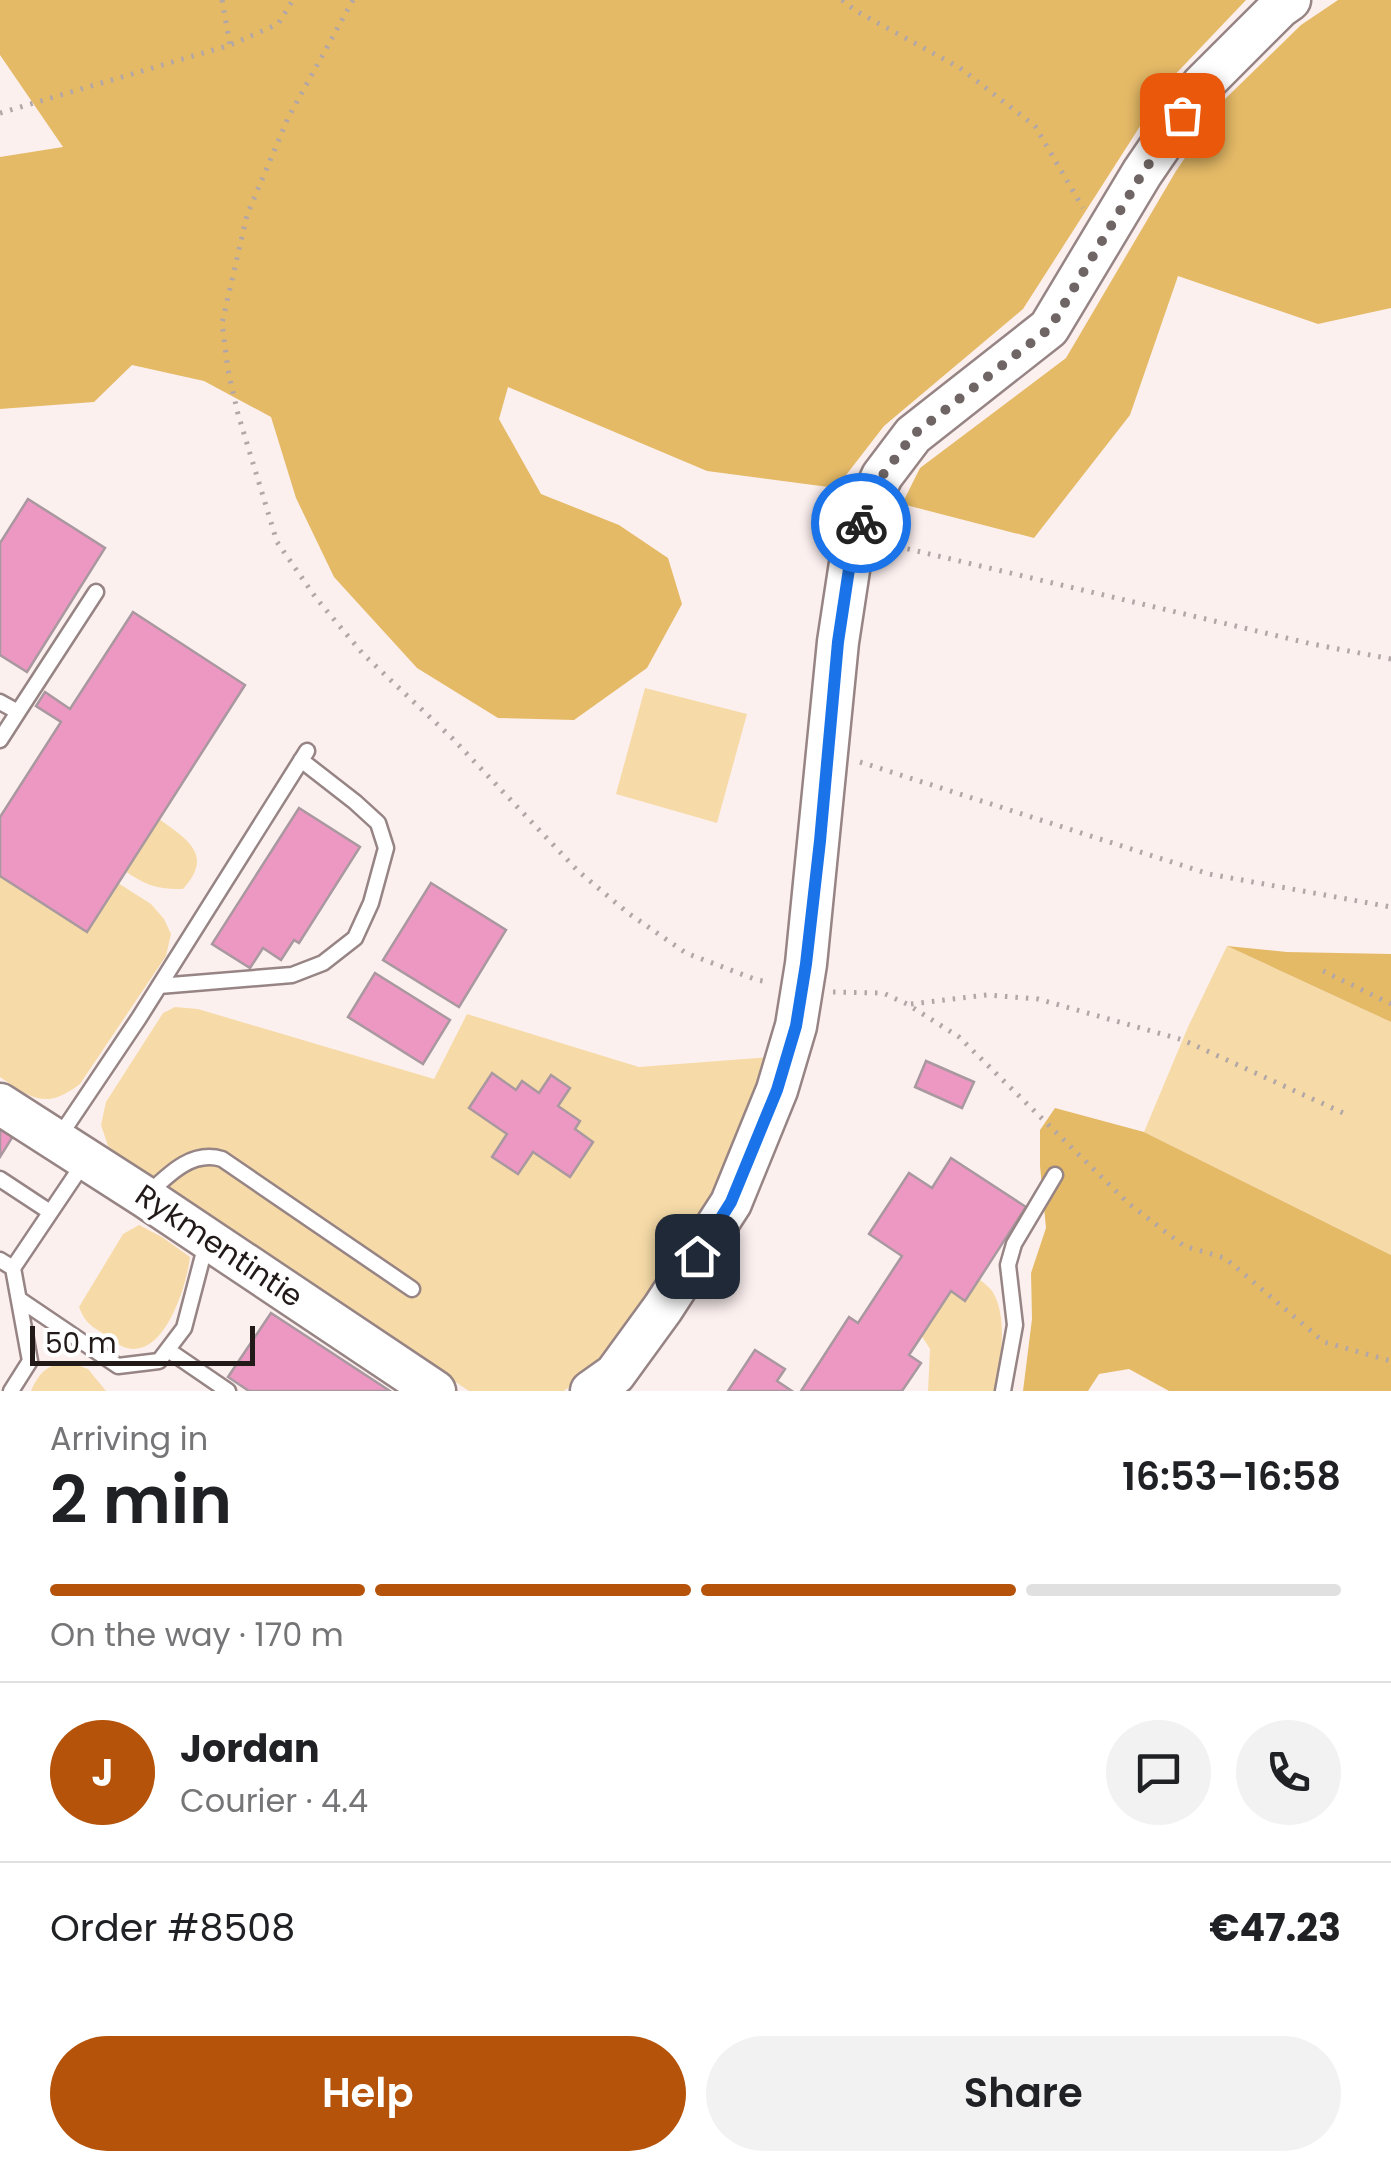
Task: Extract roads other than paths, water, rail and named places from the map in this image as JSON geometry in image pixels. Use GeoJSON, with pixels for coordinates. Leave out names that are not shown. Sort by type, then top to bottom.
{"type":"FeatureCollection","features":[{"type":"Feature","properties":{"kind":"street"},"geometry":{"type":"LineString","coordinates":[[591,1391],[615,1374],[731,1202],[777,1090],[796,1026],[802,987],[838,642],[854,536],[882,476],[913,435],[1050,328],[1142,174],[1202,86],[1290,0]]}},
{"type":"Feature","properties":{"kind":"street","name":"Rykmentintie"},"geometry":{"type":"LineString","coordinates":[[0,1104],[436,1391]]}},
{"type":"Feature","properties":{"kind":"lane"},"geometry":{"type":"LineString","coordinates":[[0,740],[96,592]]}},
{"type":"Feature","properties":{"kind":"lane"},"geometry":{"type":"LineString","coordinates":[[0,702],[18,712]]}},
{"type":"Feature","properties":{"kind":"lane"},"geometry":{"type":"LineString","coordinates":[[11,1391],[30,1361],[19,1298],[6,1264],[50,1212],[72,1149],[159,986],[304,755],[378,823],[386,848],[370,903],[354,938],[323,963],[292,974],[159,986]]}},
{"type":"Feature","properties":{"kind":"lane"},"geometry":{"type":"LineString","coordinates":[[145,1197],[191,1160],[222,1159],[412,1289]]}},
{"type":"Feature","properties":{"kind":"lane"},"geometry":{"type":"LineString","coordinates":[[1003,1391],[1016,1325],[1008,1265],[1014,1244],[1054,1175]]}},
{"type":"Feature","properties":{"kind":"lane"},"geometry":{"type":"LineString","coordinates":[[0,1179],[50,1212]]}},
{"type":"Feature","properties":{"kind":"lane"},"geometry":{"type":"LineString","coordinates":[[19,1298],[118,1366],[159,1361],[184,1328],[208,1239]]}},
{"type":"Feature","properties":{"kind":"lane"},"geometry":{"type":"LineString","coordinates":[[168,1350],[228,1391]]}}]}
